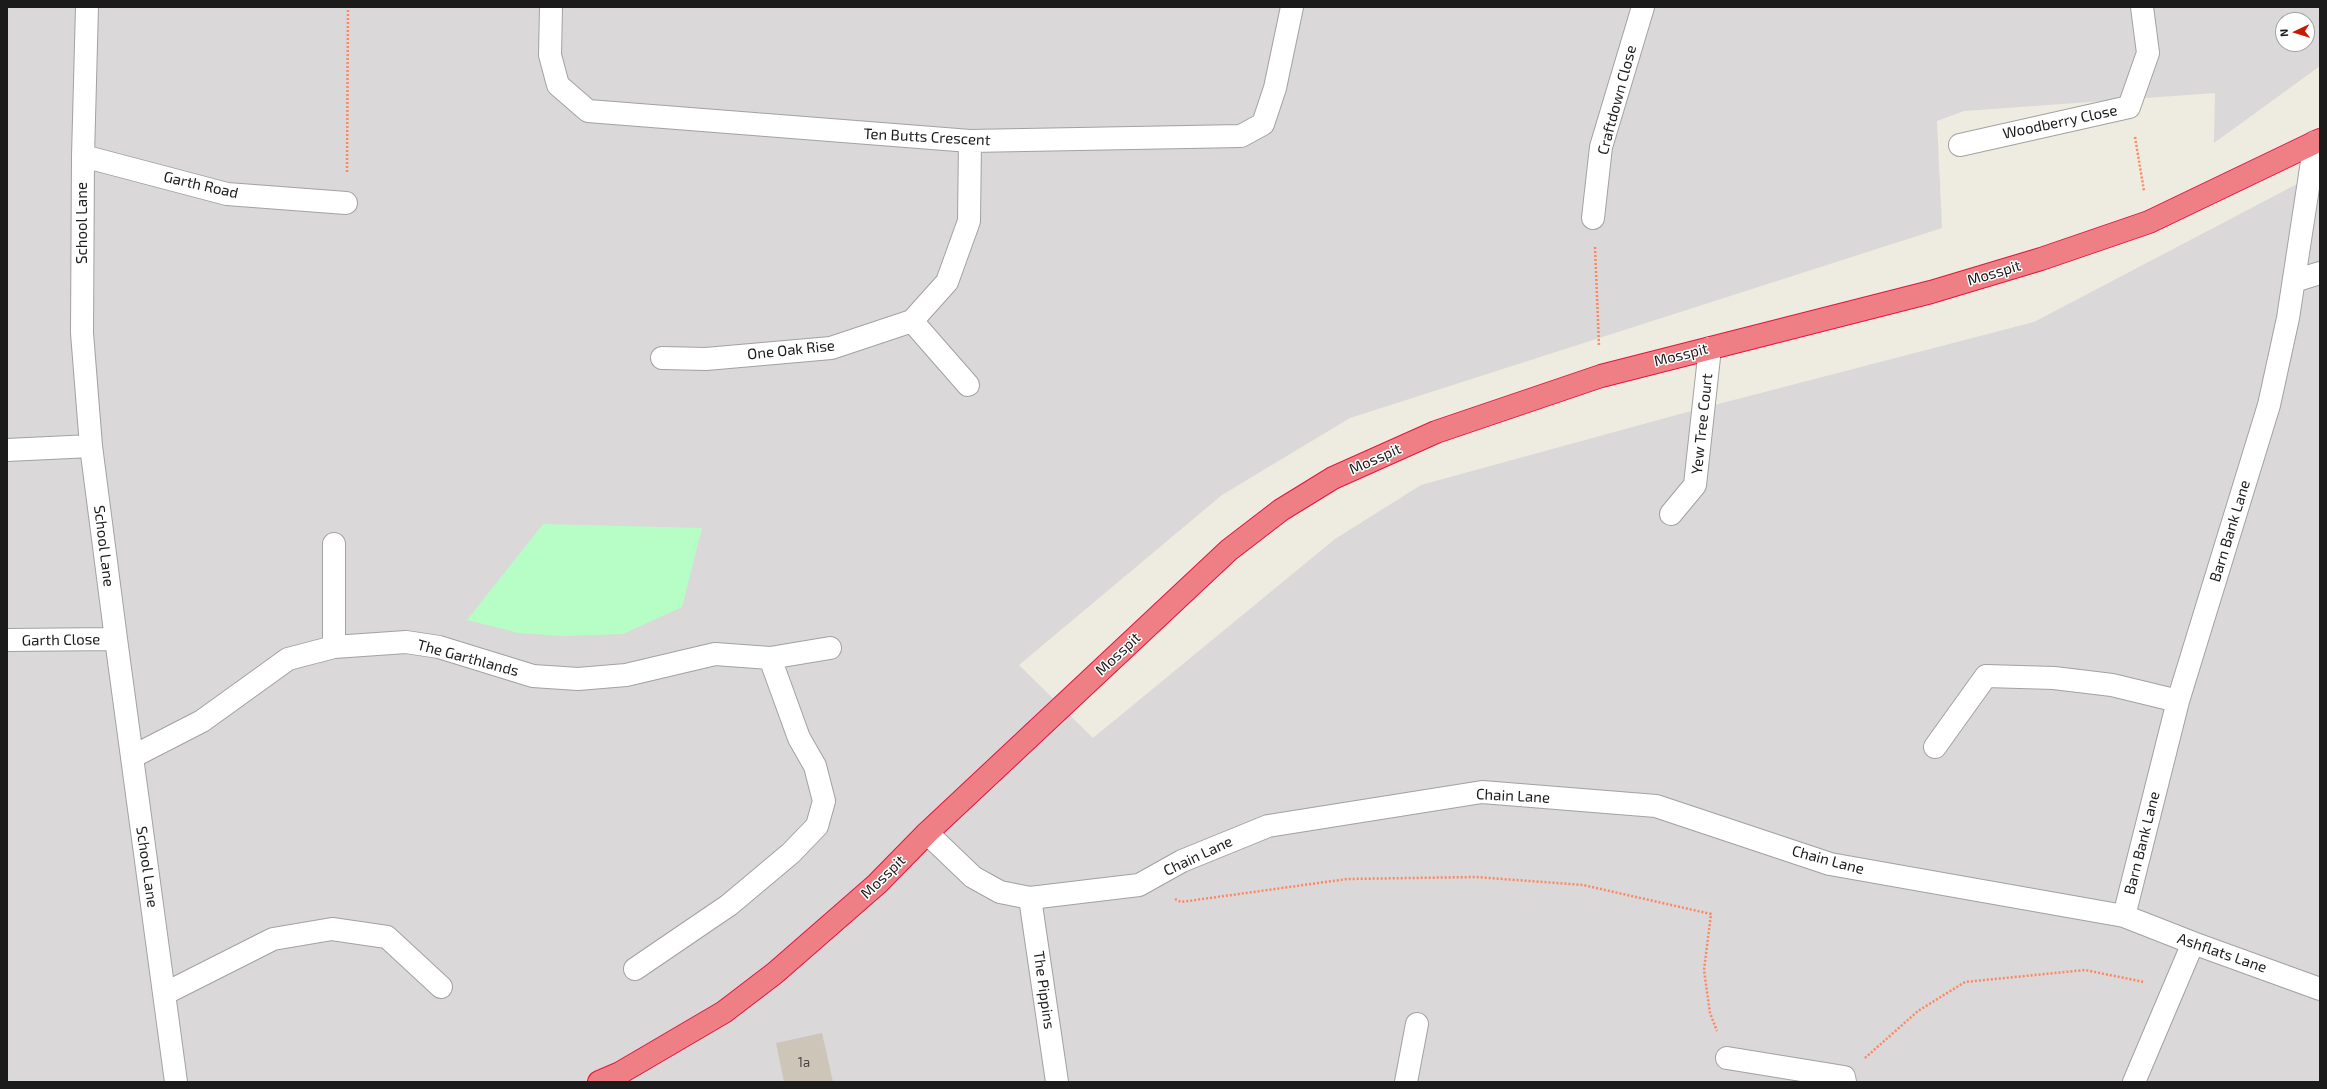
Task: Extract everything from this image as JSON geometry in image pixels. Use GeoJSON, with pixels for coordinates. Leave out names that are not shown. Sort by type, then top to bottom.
{"type":"FeatureCollection","features":[{"type":"Feature","properties":{"kind":"highway","name":"Mosspit"},"geometry":{"type":"LineString","coordinates":[[599,1082],[622,1077],[724,1012],[775,973],[877,884],[927,833],[1229,550],[1281,510],[1332,478],[1436,432],[1601,376],[1931,292],[2041,259],[2149,222],[2318,141]]}},
{"type":"Feature","properties":{"kind":"street","name":"School Lane"},"geometry":{"type":"LineString","coordinates":[[87,7],[82,156],[82,333],[92,446],[116,640],[176,1082]]}},
{"type":"Feature","properties":{"kind":"street","name":"Ten Butts Crescent"},"geometry":{"type":"LineString","coordinates":[[551,7],[550,54],[558,85],[588,111],[970,141],[1241,136],[1262,124],[1275,88],[1292,7]]}},
{"type":"Feature","properties":{"kind":"street","name":"Craftdown Close"},"geometry":{"type":"LineString","coordinates":[[1593,218],[1602,147],[1643,7]]}},
{"type":"Feature","properties":{"kind":"street","name":"Woodberry Close"},"geometry":{"type":"LineString","coordinates":[[1960,145],[2130,107],[2148,53],[2142,7]]}},
{"type":"Feature","properties":{"kind":"street","name":"One Oak Rise"},"geometry":{"type":"LineString","coordinates":[[662,358],[706,359],[831,348],[912,321],[947,282],[970,222],[970,141]]}},
{"type":"Feature","properties":{"kind":"street","name":"Barn Bank Lane"},"geometry":{"type":"LineString","coordinates":[[2124,916],[2178,701],[2269,405],[2294,282],[2318,141]]}},
{"type":"Feature","properties":{"kind":"street","name":"Garth Road"},"geometry":{"type":"LineString","coordinates":[[82,156],[227,194],[346,203]]}},
{"type":"Feature","properties":{"kind":"street"},"geometry":{"type":"LineString","coordinates":[[2294,282],[2320,273]]}},
{"type":"Feature","properties":{"kind":"street"},"geometry":{"type":"LineString","coordinates":[[912,321],[968,385]]}},
{"type":"Feature","properties":{"kind":"street","name":"Yew Tree Court"},"geometry":{"type":"LineString","coordinates":[[1671,514],[1695,485],[1710,348]]}},
{"type":"Feature","properties":{"kind":"street"},"geometry":{"type":"LineString","coordinates":[[7,450],[92,446]]}},
{"type":"Feature","properties":{"kind":"street"},"geometry":{"type":"LineString","coordinates":[[334,544],[334,647]]}},
{"type":"Feature","properties":{"kind":"street","name":"Garth Close"},"geometry":{"type":"LineString","coordinates":[[7,640],[116,640]]}},
{"type":"Feature","properties":{"kind":"street","name":"The Garthlands"},"geometry":{"type":"LineString","coordinates":[[132,757],[202,721],[288,659],[334,647],[406,642],[439,647],[533,676],[578,679],[626,675],[715,654],[770,658],[830,648]]}},
{"type":"Feature","properties":{"kind":"street"},"geometry":{"type":"LineString","coordinates":[[635,969],[729,905],[791,853],[817,826],[824,801],[815,766],[799,738],[770,658]]}},
{"type":"Feature","properties":{"kind":"street"},"geometry":{"type":"LineString","coordinates":[[1935,748],[1986,676],[2054,678],[2112,685],[2178,701]]}},
{"type":"Feature","properties":{"kind":"street","name":"Chain Lane"},"geometry":{"type":"LineString","coordinates":[[927,833],[973,877],[1000,892],[1030,898],[1139,885],[1182,861],[1268,826],[1482,792],[1656,806],[1830,864],[2124,916]]}},
{"type":"Feature","properties":{"kind":"street","name":"The Pippins"},"geometry":{"type":"LineString","coordinates":[[1030,898],[1057,1082]]}},
{"type":"Feature","properties":{"kind":"street","name":"Ashflats Lane"},"geometry":{"type":"LineString","coordinates":[[2124,916],[2193,943],[2320,989]]}},
{"type":"Feature","properties":{"kind":"street"},"geometry":{"type":"LineString","coordinates":[[164,994],[273,939],[332,929],[387,937],[440,987]]}},
{"type":"Feature","properties":{"kind":"street"},"geometry":{"type":"LineString","coordinates":[[2134,1082],[2193,943]]}},
{"type":"Feature","properties":{"kind":"street"},"geometry":{"type":"LineString","coordinates":[[1406,1082],[1416,1024]]}},
{"type":"Feature","properties":{"kind":"street"},"geometry":{"type":"LineString","coordinates":[[1726,1058],[1844,1079]]}},
{"type":"Feature","properties":{"kind":"path"},"geometry":{"type":"LineString","coordinates":[[346,203],[348,7]]}},
{"type":"Feature","properties":{"kind":"path"},"geometry":{"type":"LineString","coordinates":[[2130,107],[2149,222]]}},
{"type":"Feature","properties":{"kind":"path"},"geometry":{"type":"LineString","coordinates":[[1593,218],[1601,376]]}},
{"type":"Feature","properties":{"kind":"path"},"geometry":{"type":"LineString","coordinates":[[1139,885],[1181,902],[1347,879],[1476,877],[1584,885],[1711,914],[1704,970],[1710,1013],[1726,1058]]}},
{"type":"Feature","properties":{"kind":"path"},"geometry":{"type":"LineString","coordinates":[[1844,1079],[1918,1011],[1964,982],[2084,970],[2174,988]]}},
{"type":"Feature","properties":{"kind":"shaded area"},"geometry":{"type":"Polygon","coordinates":[[[7,7],[2320,7],[2320,66],[2214,143],[2215,93],[1964,111],[1937,121],[1942,228],[1350,418],[1222,495],[1019,665],[1093,738],[1335,539],[1421,485],[1680,414],[2034,322],[2320,172],[2320,1082],[7,1082],[7,7]]]}},
{"type":"Feature","properties":{"kind":"green space"},"geometry":{"type":"Polygon","coordinates":[[[543,524],[702,528],[682,607],[623,634],[564,636],[519,633],[467,620],[543,524]]]}},
{"type":"Feature","properties":{"kind":"building"},"geometry":{"type":"Polygon","coordinates":[[[822,1033],[833,1082],[784,1082],[776,1043],[822,1033]]]}}]}
